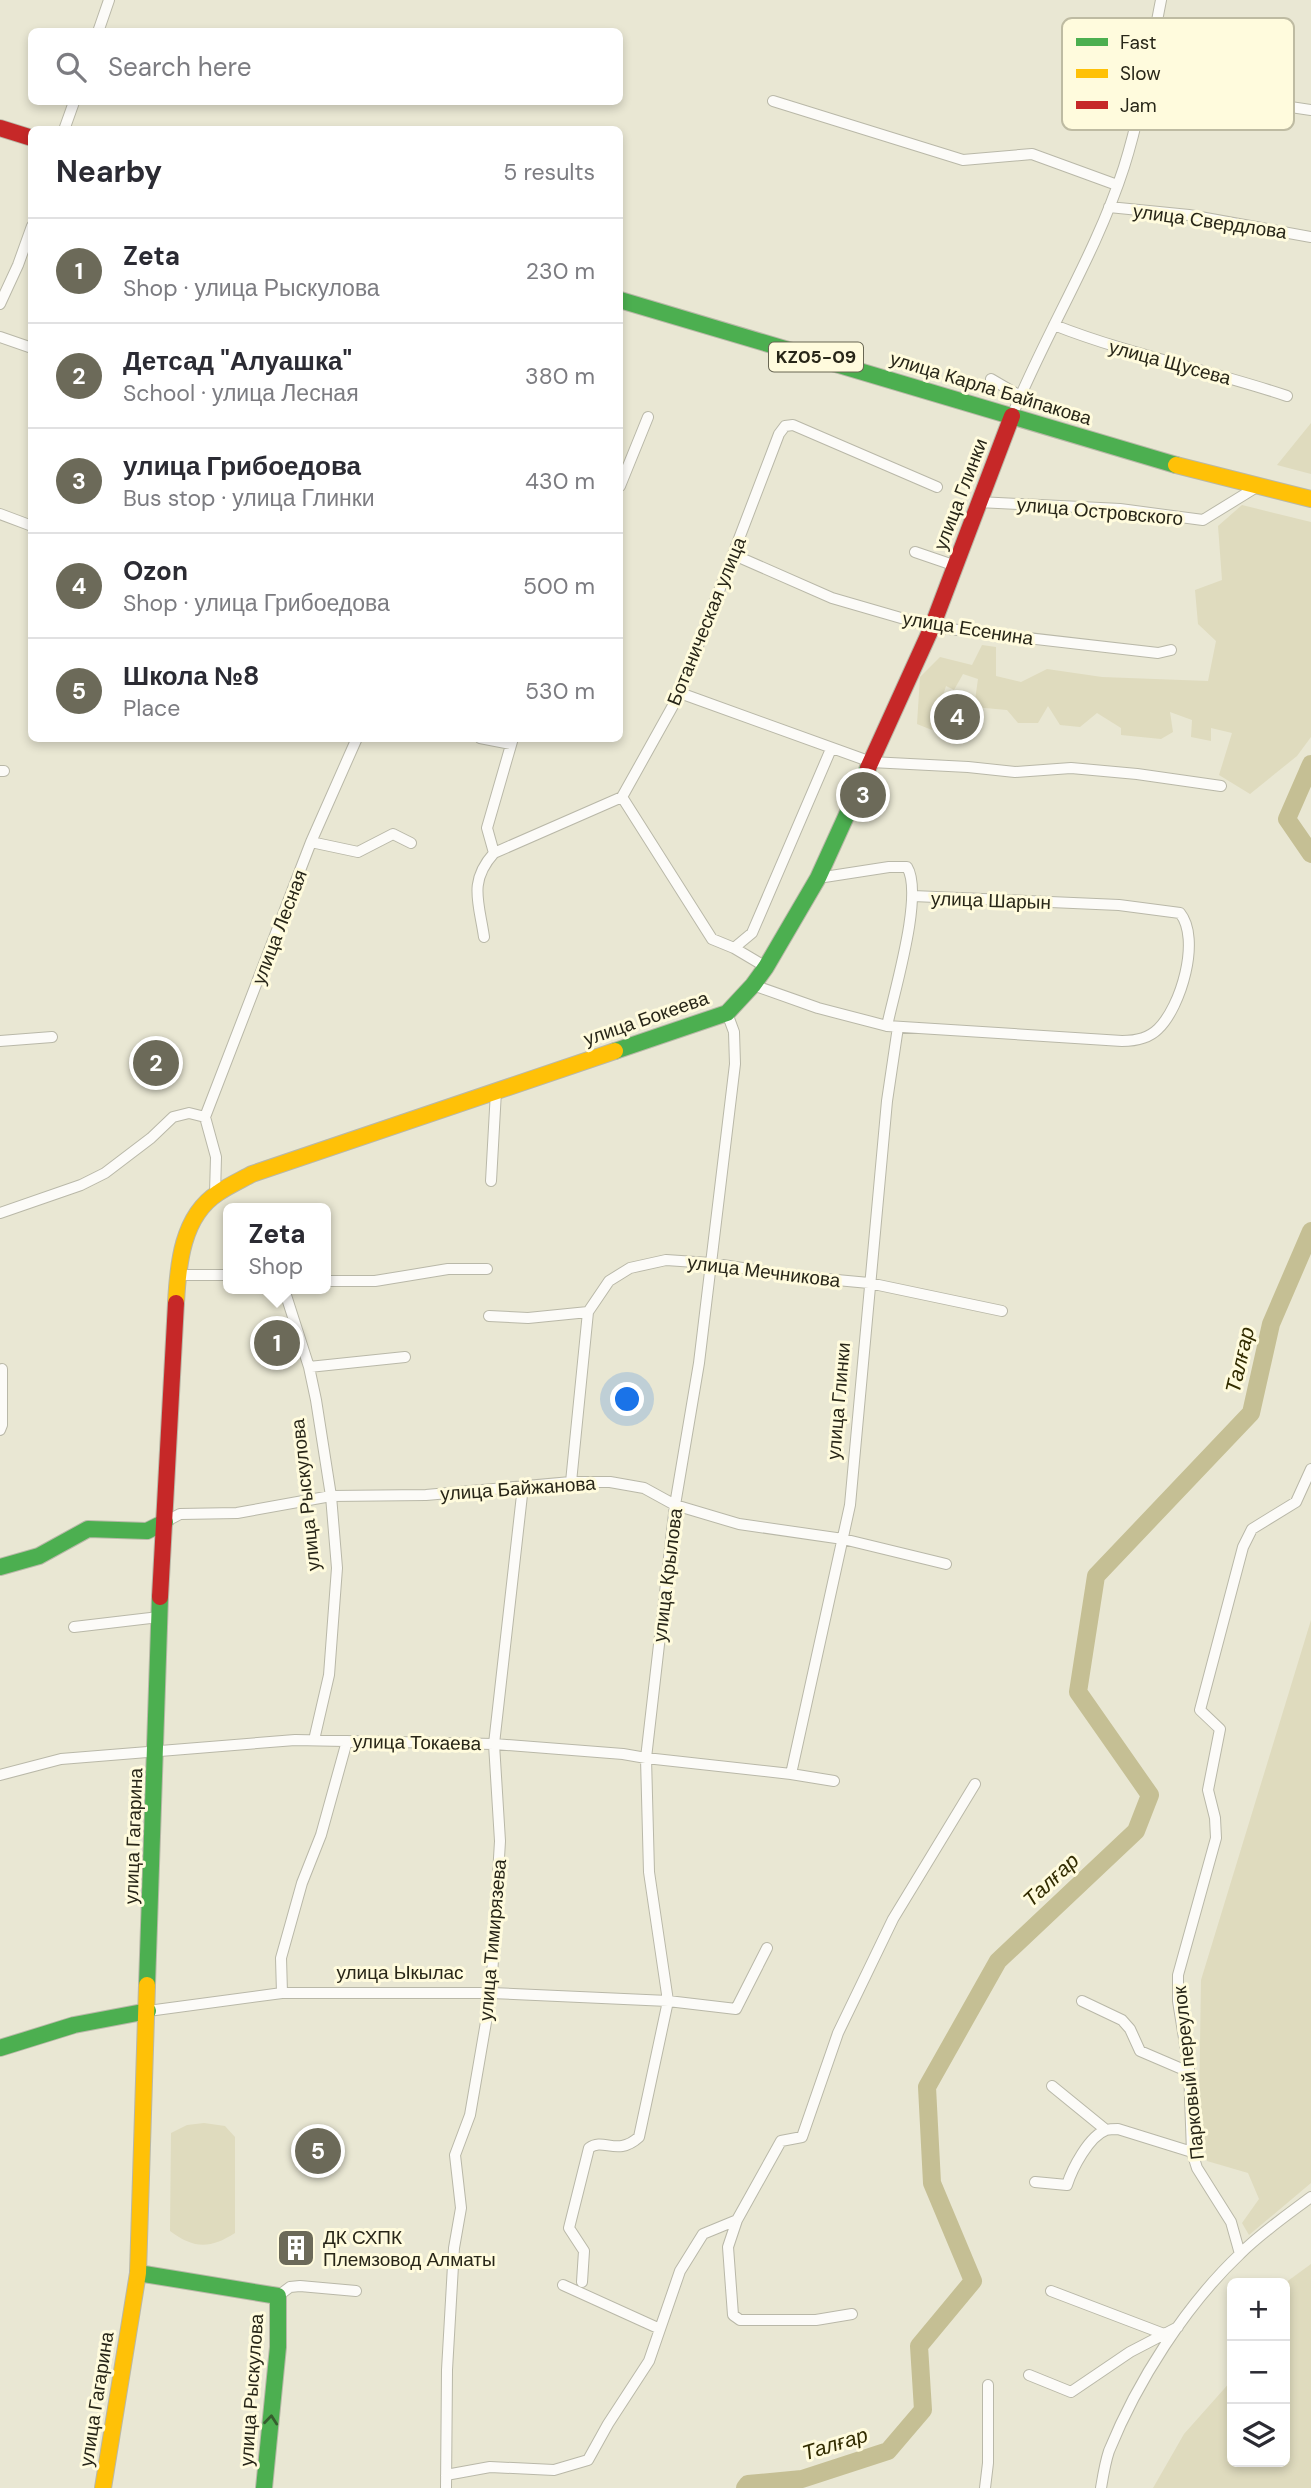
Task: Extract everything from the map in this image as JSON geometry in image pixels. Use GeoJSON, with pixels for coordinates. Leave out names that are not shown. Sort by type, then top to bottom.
{"type":"FeatureCollection","features":[{"type":"Feature","properties":{"kind":"main road"},"geometry":{"type":"LineString","coordinates":[[0,128],[28,137]]}},
{"type":"Feature","properties":{"kind":"main road","name":"улица Карла Байпакова"},"geometry":{"type":"LineString","coordinates":[[623,301],[740,333],[1255,488],[1311,499]]}},
{"type":"Feature","properties":{"kind":"main road","name":"улица Глинки"},"geometry":{"type":"LineString","coordinates":[[753,985],[818,878],[871,762],[932,627],[1012,416]]}},
{"type":"Feature","properties":{"kind":"main road","name":"улица Бокеева"},"geometry":{"type":"LineString","coordinates":[[215,1194],[252,1174],[727,1013],[753,985]]}},
{"type":"Feature","properties":{"kind":"main road","name":"улица Гагарина"},"geometry":{"type":"LineString","coordinates":[[103,2488],[138,2273],[159,1617],[177,1275],[183,1245],[194,1218],[215,1194]]}},
{"type":"Feature","properties":{"kind":"main road"},"geometry":{"type":"LineString","coordinates":[[0,1567],[40,1556],[88,1529],[147,1531],[165,1522]]}},
{"type":"Feature","properties":{"kind":"main road"},"geometry":{"type":"LineString","coordinates":[[147,1531],[163,1550]]}},
{"type":"Feature","properties":{"kind":"main road","name":"улица Ыкылас"},"geometry":{"type":"LineString","coordinates":[[0,2048],[74,2025],[148,2011]]}},
{"type":"Feature","properties":{"kind":"main road"},"geometry":{"type":"LineString","coordinates":[[138,2273],[278,2296]]}},
{"type":"Feature","properties":{"kind":"main road","name":"улица Рыскулова"},"geometry":{"type":"LineString","coordinates":[[264,2488],[278,2347],[278,2296]]}},
{"type":"Feature","properties":{"kind":"street"},"geometry":{"type":"LineString","coordinates":[[99,28],[109,0]]}},
{"type":"Feature","properties":{"kind":"street","name":"улица Глинки"},"geometry":{"type":"LineString","coordinates":[[1157,18],[1161,0]]}},
{"type":"Feature","properties":{"kind":"street"},"geometry":{"type":"LineString","coordinates":[[773,101],[963,160],[1032,154],[1117,185]]}},
{"type":"Feature","properties":{"kind":"street"},"geometry":{"type":"LineString","coordinates":[[65,126],[73,105]]}},
{"type":"Feature","properties":{"kind":"street","name":"улица Глинки"},"geometry":{"type":"LineString","coordinates":[[1012,416],[1109,207],[1124,167],[1133,130]]}},
{"type":"Feature","properties":{"kind":"street","name":"улица Свердлова"},"geometry":{"type":"LineString","coordinates":[[1109,207],[1189,215],[1311,237]]}},
{"type":"Feature","properties":{"kind":"street"},"geometry":{"type":"LineString","coordinates":[[0,304],[28,237]]}},
{"type":"Feature","properties":{"kind":"street","name":"улица Щусева"},"geometry":{"type":"LineString","coordinates":[[1054,325],[1098,343],[1236,379],[1287,396]]}},
{"type":"Feature","properties":{"kind":"street"},"geometry":{"type":"LineString","coordinates":[[0,337],[28,347]]}},
{"type":"Feature","properties":{"kind":"street"},"geometry":{"type":"LineString","coordinates":[[991,379],[1020,396]]}},
{"type":"Feature","properties":{"kind":"street"},"geometry":{"type":"LineString","coordinates":[[623,479],[648,417]]}},
{"type":"Feature","properties":{"kind":"street","name":"Ботаническая улица"},"geometry":{"type":"LineString","coordinates":[[622,797],[680,693],[779,433],[785,426],[793,425],[937,486]]}},
{"type":"Feature","properties":{"kind":"street","name":"улица Островского"},"geometry":{"type":"LineString","coordinates":[[978,502],[1120,509],[1203,520],[1255,488]]}},
{"type":"Feature","properties":{"kind":"street"},"geometry":{"type":"LineString","coordinates":[[0,514],[28,524]]}},
{"type":"Feature","properties":{"kind":"street"},"geometry":{"type":"LineString","coordinates":[[915,552],[956,566]]}},
{"type":"Feature","properties":{"kind":"street","name":"улица Есенина"},"geometry":{"type":"LineString","coordinates":[[734,555],[832,598],[932,627],[1158,653],[1171,650]]}},
{"type":"Feature","properties":{"kind":"street"},"geometry":{"type":"LineString","coordinates":[[680,693],[871,762],[1015,772],[1071,768],[1221,786]]}},
{"type":"Feature","properties":{"kind":"street","name":"улица Лесная"},"geometry":{"type":"LineString","coordinates":[[205,1117],[311,842],[354,742]]}},
{"type":"Feature","properties":{"kind":"street"},"geometry":{"type":"LineString","coordinates":[[494,853],[487,828],[512,742]]}},
{"type":"Feature","properties":{"kind":"street"},"geometry":{"type":"LineString","coordinates":[[734,948],[752,933],[831,748]]}},
{"type":"Feature","properties":{"kind":"street"},"geometry":{"type":"LineString","coordinates":[[484,937],[476,885],[482,866],[494,853],[622,797],[712,939],[734,948],[766,967]]}},
{"type":"Feature","properties":{"kind":"street"},"geometry":{"type":"LineString","coordinates":[[311,842],[354,852],[364,850],[393,834],[411,844]]}},
{"type":"Feature","properties":{"kind":"street","name":"улица Шарын"},"geometry":{"type":"LineString","coordinates":[[818,878],[889,867],[907,867],[912,876],[913,896],[1119,905],[1180,913],[1188,928],[1186,975],[1174,1008],[1157,1031],[1136,1041],[893,1026]]}},
{"type":"Feature","properties":{"kind":"street","name":"улица Глинки"},"geometry":{"type":"LineString","coordinates":[[791,1774],[850,1505],[893,1026],[913,896]]}},
{"type":"Feature","properties":{"kind":"street"},"geometry":{"type":"LineString","coordinates":[[753,985],[818,1009],[893,1026]]}},
{"type":"Feature","properties":{"kind":"street","name":"улица Крылова"},"geometry":{"type":"LineString","coordinates":[[582,2282],[584,2251],[569,2228],[589,2148],[596,2144],[623,2147],[639,2137],[668,2001],[649,1872],[646,1758],[675,1505],[699,1363],[735,1064],[734,1032],[727,1013]]}},
{"type":"Feature","properties":{"kind":"street"},"geometry":{"type":"LineString","coordinates":[[0,1041],[52,1037]]}},
{"type":"Feature","properties":{"kind":"street"},"geometry":{"type":"LineString","coordinates":[[491,1181],[496,1091]]}},
{"type":"Feature","properties":{"kind":"street"},"geometry":{"type":"LineString","coordinates":[[0,1213],[81,1185],[105,1173],[151,1138],[173,1117],[189,1113],[205,1117],[216,1157],[215,1194]]}},
{"type":"Feature","properties":{"kind":"street","name":"улица Мечникова"},"geometry":{"type":"LineString","coordinates":[[571,1482],[588,1312],[609,1280],[630,1268],[666,1260],[710,1263],[794,1276],[869,1283],[1002,1311]]}},
{"type":"Feature","properties":{"kind":"street"},"geometry":{"type":"LineString","coordinates":[[331,1281],[374,1281],[447,1269],[487,1269]]}},
{"type":"Feature","properties":{"kind":"street"},"geometry":{"type":"LineString","coordinates":[[177,1275],[223,1275]]}},
{"type":"Feature","properties":{"kind":"street","name":"улица Рыскулова"},"geometry":{"type":"LineString","coordinates":[[286,1294],[309,1367],[331,1496],[337,1568],[329,1675],[314,1740]]}},
{"type":"Feature","properties":{"kind":"street"},"geometry":{"type":"LineString","coordinates":[[489,1316],[528,1318],[588,1312]]}},
{"type":"Feature","properties":{"kind":"street"},"geometry":{"type":"LineString","coordinates":[[309,1367],[405,1357]]}},
{"type":"Feature","properties":{"kind":"street"},"geometry":{"type":"LineString","coordinates":[[0,1430],[2,1369]]}},
{"type":"Feature","properties":{"kind":"street","name":"Парковый переулок"},"geometry":{"type":"LineString","coordinates":[[1240,2254],[1231,2222],[1197,2168],[1192,2152],[1190,2081],[1178,2001],[1178,1975],[1216,1839],[1215,1818],[1208,1790],[1220,1729],[1200,1710],[1243,1547],[1252,1530],[1296,1502],[1311,1469]]}},
{"type":"Feature","properties":{"kind":"street","name":"улица Байжанова"},"geometry":{"type":"LineString","coordinates":[[165,1522],[180,1514],[237,1513],[331,1496],[426,1495],[571,1482],[610,1482],[644,1488],[675,1505],[739,1524],[843,1539],[946,1564]]}},
{"type":"Feature","properties":{"kind":"street","name":"улица Тимирязева"},"geometry":{"type":"LineString","coordinates":[[446,2488],[447,2370],[454,2248],[461,2208],[455,2155],[470,2115],[491,1993],[500,1841],[494,1744],[523,1486]]}},
{"type":"Feature","properties":{"kind":"street"},"geometry":{"type":"LineString","coordinates":[[74,1627],[159,1617]]}},
{"type":"Feature","properties":{"kind":"street","name":"улица Токаева"},"geometry":{"type":"LineString","coordinates":[[0,1774],[61,1759],[314,1740],[494,1744],[623,1754],[834,1781]]}},
{"type":"Feature","properties":{"kind":"street"},"geometry":{"type":"LineString","coordinates":[[282,1993],[281,1958],[302,1883],[321,1835],[346,1741]]}},
{"type":"Feature","properties":{"kind":"street"},"geometry":{"type":"LineString","coordinates":[[852,2314],[816,2320],[740,2320],[733,2315],[728,2247],[737,2220],[781,2141],[802,2137],[838,2033],[893,1919],[975,1784]]}},
{"type":"Feature","properties":{"kind":"street","name":"улица Ыкылас"},"geometry":{"type":"LineString","coordinates":[[148,2011],[282,1993],[491,1993],[668,2001],[736,2009],[767,1948]]}},
{"type":"Feature","properties":{"kind":"street"},"geometry":{"type":"LineString","coordinates":[[1082,2001],[1122,2020],[1130,2029],[1140,2051],[1182,2069],[1190,2081]]}},
{"type":"Feature","properties":{"kind":"street"},"geometry":{"type":"LineString","coordinates":[[1052,2086],[1106,2130]]}},
{"type":"Feature","properties":{"kind":"street"},"geometry":{"type":"LineString","coordinates":[[1035,2182],[1066,2185],[1077,2160],[1098,2135],[1106,2130],[1118,2129],[1192,2152]]}},
{"type":"Feature","properties":{"kind":"street"},"geometry":{"type":"LineString","coordinates":[[1101,2488],[1108,2454],[1130,2407],[1163,2350],[1200,2297],[1240,2254],[1311,2197]]}},
{"type":"Feature","properties":{"kind":"street"},"geometry":{"type":"LineString","coordinates":[[446,2475],[490,2468],[554,2470],[588,2460],[649,2361],[680,2271],[704,2234],[737,2220]]}},
{"type":"Feature","properties":{"kind":"street"},"geometry":{"type":"LineString","coordinates":[[278,2296],[290,2287],[300,2286],[356,2291]]}},
{"type":"Feature","properties":{"kind":"street"},"geometry":{"type":"LineString","coordinates":[[563,2286],[660,2329]]}},
{"type":"Feature","properties":{"kind":"street"},"geometry":{"type":"LineString","coordinates":[[1051,2291],[1164,2334]]}},
{"type":"Feature","properties":{"kind":"street"},"geometry":{"type":"LineString","coordinates":[[1029,2375],[1071,2392],[1130,2352],[1180,2326]]}},
{"type":"Feature","properties":{"kind":"street"},"geometry":{"type":"LineString","coordinates":[[985,2488],[988,2462],[988,2385]]}},
{"type":"Feature","properties":{"kind":"shaded area"},"geometry":{"type":"Polygon","coordinates":[[[1311,423],[1311,474],[1277,465],[1311,423]]]}},
{"type":"Feature","properties":{"kind":"shaded area"},"geometry":{"type":"Polygon","coordinates":[[[1242,505],[1311,522],[1311,737],[1297,756],[1250,794],[1219,775],[1232,733],[1211,728],[1211,741],[1191,737],[1192,720],[1170,712],[1173,732],[1161,739],[1121,735],[1121,728],[1097,713],[1080,727],[1060,725],[1048,706],[1038,723],[1018,723],[1007,710],[974,707],[978,679],[963,674],[954,690],[946,686],[932,730],[917,724],[920,677],[940,657],[972,665],[982,645],[996,647],[996,676],[1021,682],[1047,669],[1102,677],[1208,681],[1216,641],[1198,624],[1195,590],[1222,580],[1218,526],[1242,505]]]}},
{"type":"Feature","properties":{"kind":"shaded area"},"geometry":{"type":"Polygon","coordinates":[[[1311,1620],[1311,2183],[1249,2235],[1242,2223],[1259,2199],[1248,2173],[1207,2161],[1199,2111],[1201,1980],[1311,1620]]]}},
{"type":"Feature","properties":{"kind":"shaded area"},"geometry":{"type":"Polygon","coordinates":[[[204,2123],[225,2126],[235,2137],[235,2233],[218,2242],[202,2245],[187,2241],[170,2231],[171,2133],[187,2125],[204,2123]]]}},
{"type":"Feature","properties":{"kind":"shaded area"},"geometry":{"type":"Polygon","coordinates":[[[1311,2264],[1311,2488],[1153,2488],[1184,2434],[1227,2386],[1227,2467],[1290,2467],[1290,2279],[1311,2264]]]}},
{"type":"Feature","properties":{"kind":"waterway","name":"Талғар"},"geometry":{"type":"LineString","coordinates":[[1311,764],[1287,819],[1311,854]]}},
{"type":"Feature","properties":{"kind":"waterway","name":"Талғар"},"geometry":{"type":"LineString","coordinates":[[745,2488],[748,2484],[802,2479],[888,2451],[923,2410],[919,2346],[973,2281],[932,2183],[927,2087],[998,1961],[1136,1831],[1150,1795],[1078,1692],[1096,1576],[1251,1413],[1271,1324],[1311,1231]]}},
{"type":"Feature","properties":{"kind":"traffic: fast"},"geometry":{"type":"LineString","coordinates":[[623,301],[1176,465]]}},
{"type":"Feature","properties":{"kind":"traffic: fast"},"geometry":{"type":"LineString","coordinates":[[615,1051],[727,1013],[753,985],[818,878],[868,768]]}},
{"type":"Feature","properties":{"kind":"traffic: fast"},"geometry":{"type":"LineString","coordinates":[[0,1567],[39,1556],[88,1529],[147,1531],[165,1522]]}},
{"type":"Feature","properties":{"kind":"traffic: fast"},"geometry":{"type":"LineString","coordinates":[[147,1985],[160,1597]]}},
{"type":"Feature","properties":{"kind":"traffic: fast"},"geometry":{"type":"LineString","coordinates":[[0,2048],[74,2025],[148,2011]]}},
{"type":"Feature","properties":{"kind":"traffic: fast"},"geometry":{"type":"LineString","coordinates":[[138,2273],[278,2296],[278,2347],[264,2488]]}},
{"type":"Feature","properties":{"kind":"traffic: slow"},"geometry":{"type":"LineString","coordinates":[[1176,465],[1311,499]]}},
{"type":"Feature","properties":{"kind":"traffic: slow"},"geometry":{"type":"LineString","coordinates":[[176,1303],[178,1273],[189,1228],[206,1203],[226,1188],[252,1174],[615,1051]]}},
{"type":"Feature","properties":{"kind":"traffic: slow"},"geometry":{"type":"LineString","coordinates":[[103,2488],[138,2273],[147,1985]]}},
{"type":"Feature","properties":{"kind":"traffic: jam"},"geometry":{"type":"LineString","coordinates":[[0,128],[28,137]]}},
{"type":"Feature","properties":{"kind":"traffic: jam"},"geometry":{"type":"LineString","coordinates":[[868,768],[932,627],[1012,416]]}},
{"type":"Feature","properties":{"kind":"traffic: jam"},"geometry":{"type":"LineString","coordinates":[[160,1597],[176,1303]]}},
{"type":"Feature","properties":{"kind":"place","name":"Ozon"},"geometry":{"type":"Point","coordinates":[957,717]}},
{"type":"Feature","properties":{"kind":"place","name":"улица Грибоедова"},"geometry":{"type":"Point","coordinates":[863,795]}},
{"type":"Feature","properties":{"kind":"place","name":"Детсад \"Алуашка\""},"geometry":{"type":"Point","coordinates":[156,1063]}},
{"type":"Feature","properties":{"kind":"place","name":"Zeta"},"geometry":{"type":"Point","coordinates":[277,1343]}},
{"type":"Feature","properties":{"kind":"place","name":"Школа №8"},"geometry":{"type":"Point","coordinates":[318,2151]}},
{"type":"Feature","properties":{"kind":"place","name":"ДК СХПК Племзовод Алматы"},"geometry":{"type":"Point","coordinates":[296,2248]}}]}
